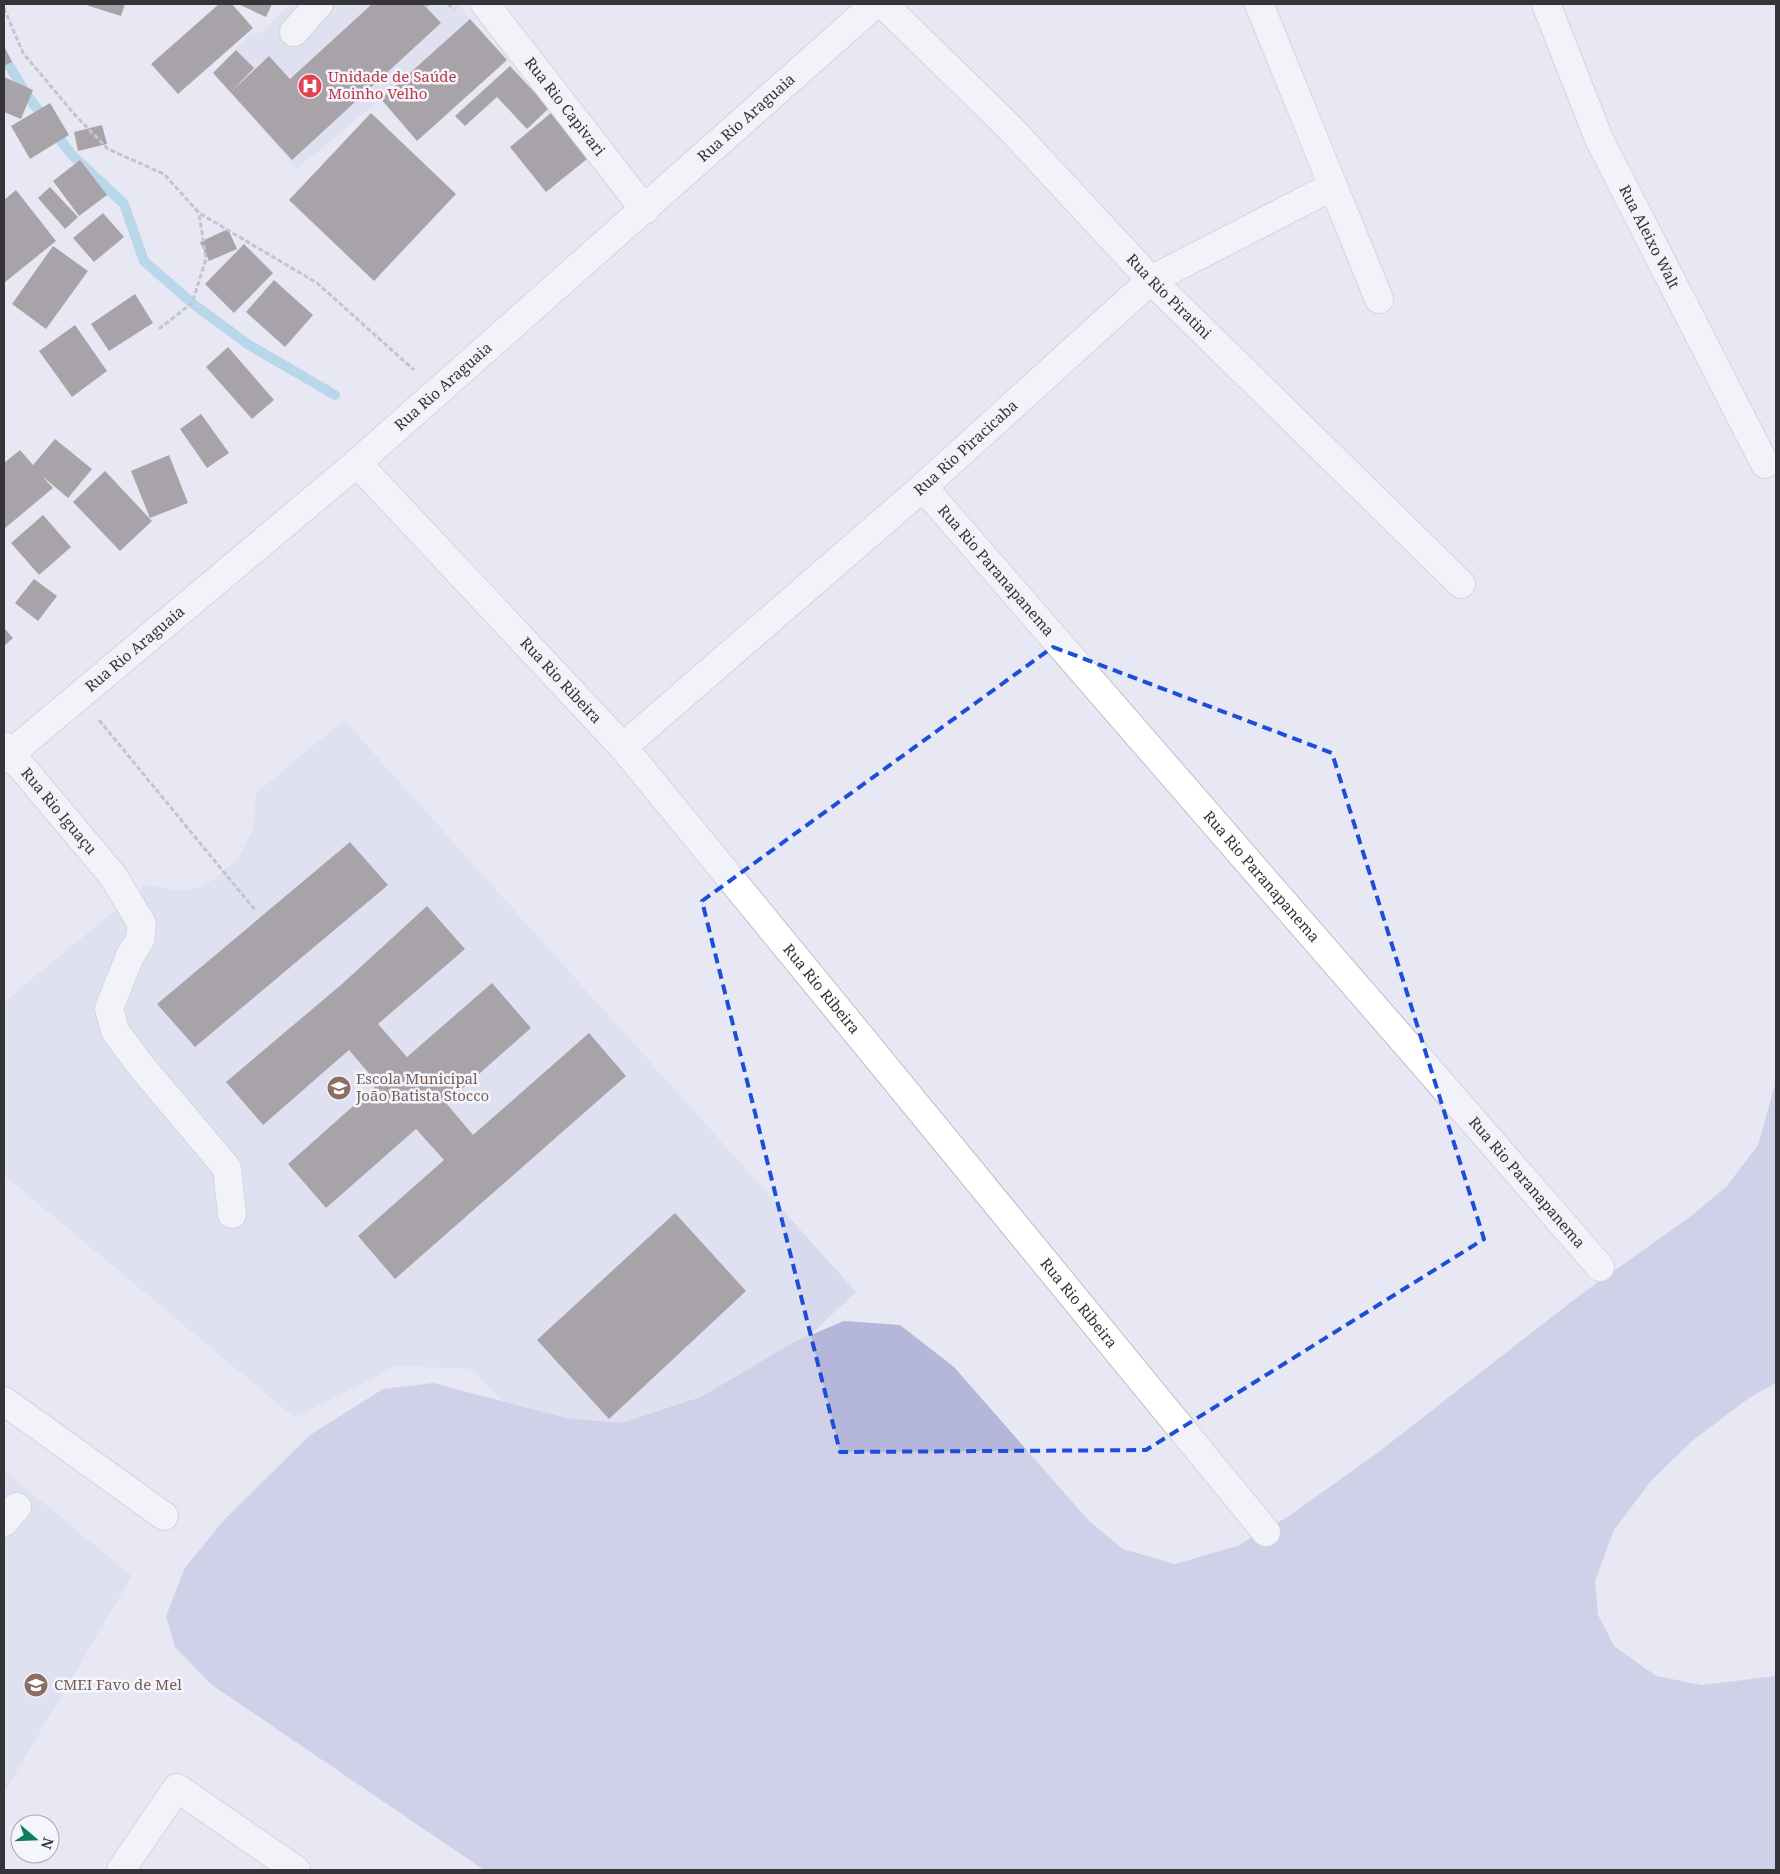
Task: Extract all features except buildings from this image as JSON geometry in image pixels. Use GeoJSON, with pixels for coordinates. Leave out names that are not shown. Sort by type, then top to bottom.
{"type":"FeatureCollection","features":[{"type":"Feature","properties":{"kind":"street"},"geometry":{"type":"LineString","coordinates":[[294,32],[319,4]]}},
{"type":"Feature","properties":{"kind":"street","name":"Rua Rio Capivari"},"geometry":{"type":"LineString","coordinates":[[485,4],[645,210]]}},
{"type":"Feature","properties":{"kind":"street","name":"Rua Rio Araguaia"},"geometry":{"type":"LineString","coordinates":[[6,753],[79,696],[357,463],[645,210],[875,4]]}},
{"type":"Feature","properties":{"kind":"street","name":"Rua Rio Piratini"},"geometry":{"type":"LineString","coordinates":[[882,4],[1009,128],[1151,280],[1461,584]]}},
{"type":"Feature","properties":{"kind":"street"},"geometry":{"type":"LineString","coordinates":[[1259,4],[1379,299]]}},
{"type":"Feature","properties":{"kind":"street","name":"Rua Aleixo Walt"},"geometry":{"type":"LineString","coordinates":[[1546,4],[1599,138],[1765,464]]}},
{"type":"Feature","properties":{"kind":"street","name":"Rua Rio Piracicaba"},"geometry":{"type":"LineString","coordinates":[[623,747],[923,487],[1151,280],[1333,186]]}},
{"type":"Feature","properties":{"kind":"street","name":"Rua Rio Ribeira"},"geometry":{"type":"LineString","coordinates":[[357,463],[623,747],[1266,1532]]}},
{"type":"Feature","properties":{"kind":"street","name":"Rua Rio Paranapanema"},"geometry":{"type":"LineString","coordinates":[[923,487],[1600,1267]]}},
{"type":"Feature","properties":{"kind":"street","name":"Rua Rio Iguaçu"},"geometry":{"type":"LineString","coordinates":[[6,753],[113,876],[142,924],[140,940],[130,956],[109,1008],[115,1031],[141,1066],[227,1168],[232,1214]]}},
{"type":"Feature","properties":{"kind":"street"},"geometry":{"type":"LineString","coordinates":[[5,1405],[164,1516]]}},
{"type":"Feature","properties":{"kind":"street"},"geometry":{"type":"LineString","coordinates":[[121,1870],[177,1788],[296,1870]]}},
{"type":"Feature","properties":{"kind":"path"},"geometry":{"type":"LineString","coordinates":[[4,8],[23,53],[108,149],[164,174],[199,212],[317,283],[439,392]]}},
{"type":"Feature","properties":{"kind":"path"},"geometry":{"type":"LineString","coordinates":[[159,330],[192,303],[206,259],[199,212]]}},
{"type":"Feature","properties":{"kind":"path"},"geometry":{"type":"LineString","coordinates":[[79,696],[255,910]]}},
{"type":"Feature","properties":{"kind":"highlighted area"},"geometry":{"type":"Polygon","coordinates":[[[1053,647],[1332,753],[1484,1239],[1146,1450],[840,1452],[702,901],[1053,647]]]}},
{"type":"Feature","properties":{"kind":"shaded area","name":"Unidade de Saúde Moinho Velho"},"geometry":{"type":"Polygon","coordinates":[[[290,4],[458,4],[470,19],[381,99],[297,169],[213,73],[252,32],[262,33],[290,4]]]}},
{"type":"Feature","properties":{"kind":"shaded area","name":"Escola Municipal João Batista Stocco"},"geometry":{"type":"Polygon","coordinates":[[[344,720],[856,1292],[614,1518],[472,1369],[396,1366],[295,1418],[4,1175],[4,1002],[146,885],[180,891],[204,886],[223,872],[238,859],[253,829],[256,793],[344,720]]]}},
{"type":"Feature","properties":{"kind":"shaded area"},"geometry":{"type":"Polygon","coordinates":[[[1776,1081],[1776,1383],[1749,1398],[1692,1441],[1651,1481],[1614,1530],[1595,1581],[1598,1615],[1614,1646],[1656,1676],[1702,1685],[1776,1676],[1776,1870],[484,1870],[212,1685],[175,1647],[166,1616],[185,1568],[223,1521],[310,1435],[383,1389],[433,1383],[566,1418],[621,1423],[701,1397],[794,1342],[844,1321],[900,1325],[954,1367],[1089,1521],[1123,1549],[1175,1564],[1237,1546],[1289,1516],[1376,1454],[1580,1295],[1691,1216],[1726,1187],[1758,1145],[1776,1081]]]}},
{"type":"Feature","properties":{"kind":"shaded area","name":"CMEI Favo de Mel"},"geometry":{"type":"Polygon","coordinates":[[[4,1470],[132,1576],[4,1793],[4,1470]]]}},
{"type":"Feature","properties":{"kind":"waterway"},"geometry":{"type":"LineString","coordinates":[[4,57],[27,95],[71,154],[124,204],[144,261],[192,303],[249,345],[335,395]]}},
{"type":"Feature","properties":{"kind":"place","name":"Unidade de Saúde Moinho Velho"},"geometry":{"type":"Point","coordinates":[310,86]}},
{"type":"Feature","properties":{"kind":"place","name":"Escola Municipal João Batista Stocco"},"geometry":{"type":"Point","coordinates":[339,1088]}},
{"type":"Feature","properties":{"kind":"place","name":"CMEI Favo de Mel"},"geometry":{"type":"Point","coordinates":[36,1685]}}]}
